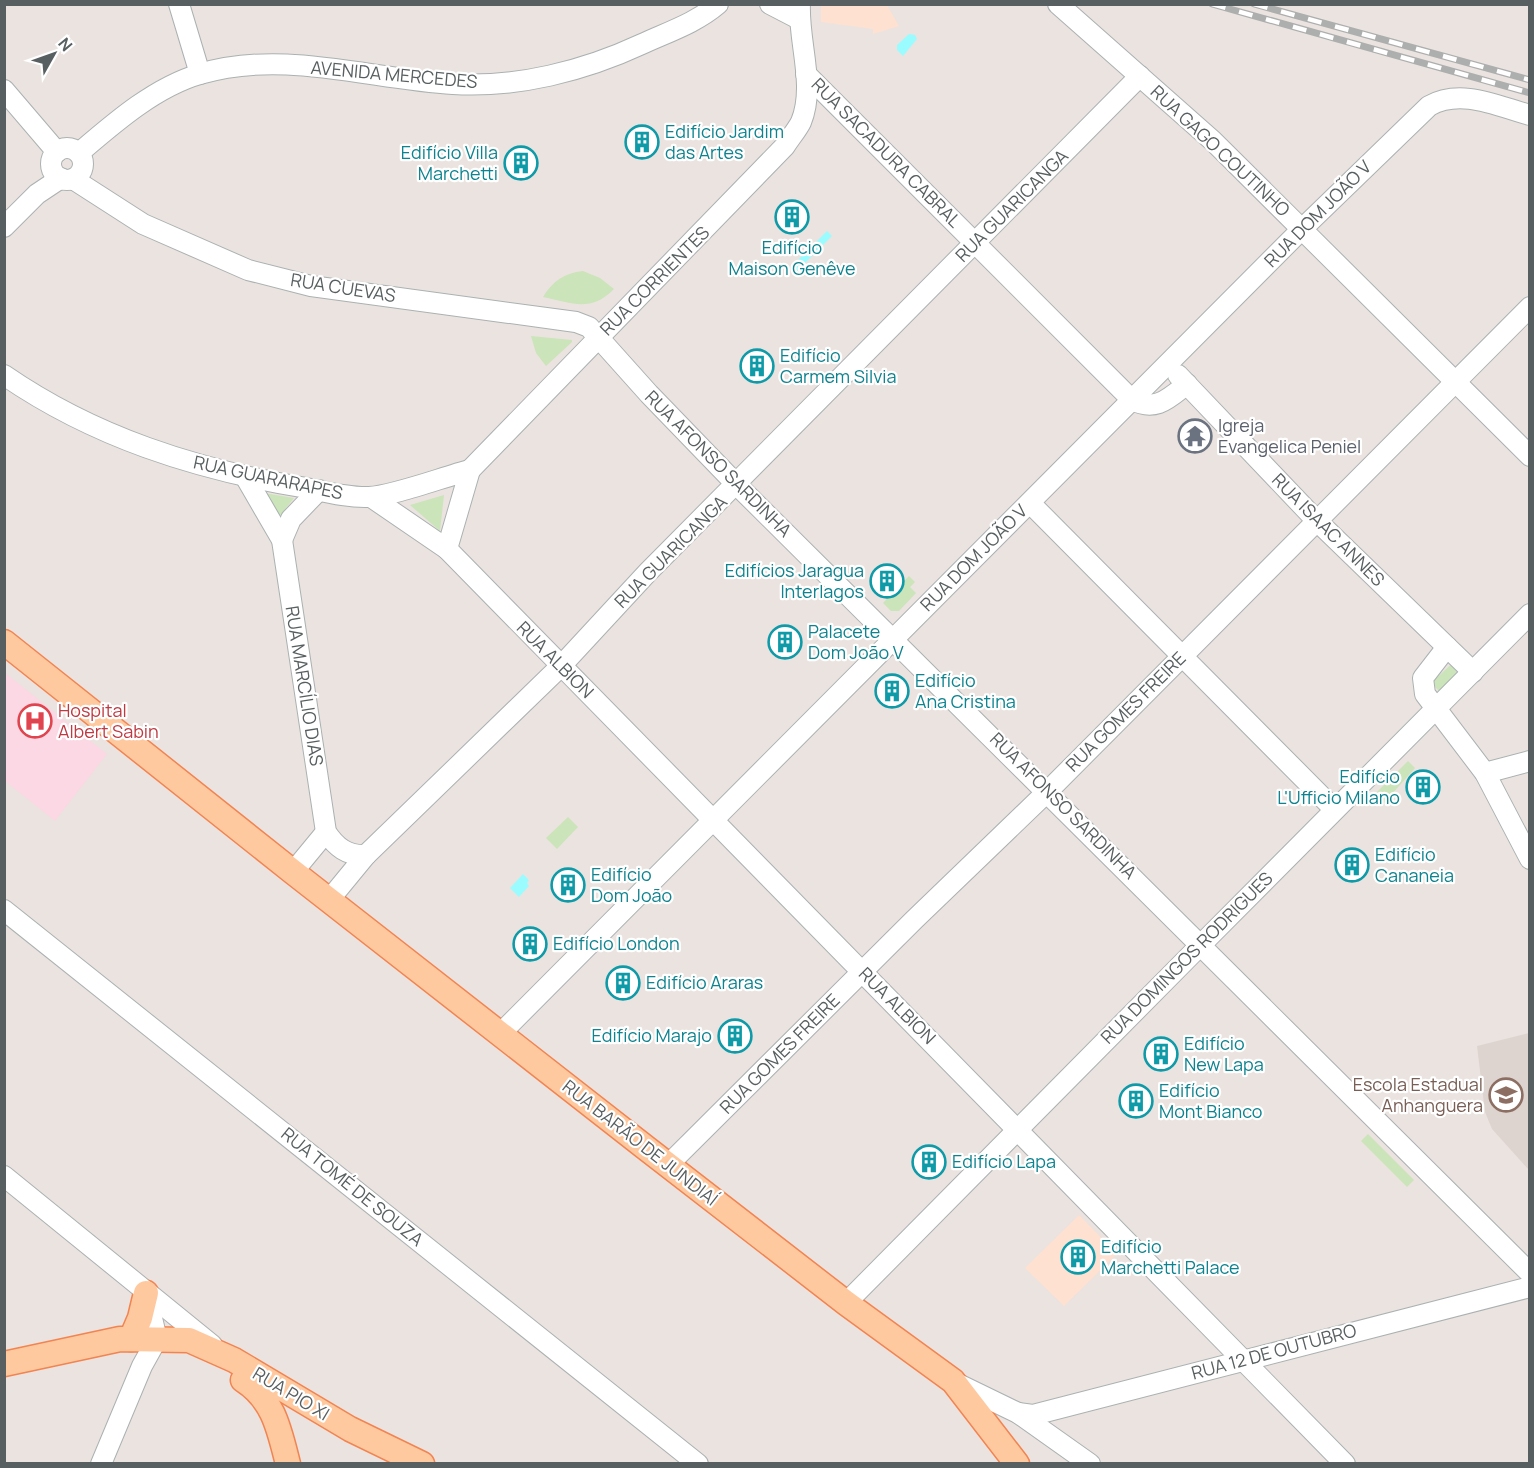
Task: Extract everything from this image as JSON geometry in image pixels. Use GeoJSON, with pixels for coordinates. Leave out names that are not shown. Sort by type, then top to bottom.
{"type":"FeatureCollection","features":[{"type":"Feature","properties":{"kind":"main road","name":"RUA BARÃO DE JUNDIAÍ"},"geometry":{"type":"LineString","coordinates":[[4,642],[293,872],[668,1165],[846,1303],[953,1381],[1017,1464]]}},
{"type":"Feature","properties":{"kind":"main road"},"geometry":{"type":"LineString","coordinates":[[131,1339],[140,1318],[146,1293]]}},
{"type":"Feature","properties":{"kind":"main road","name":"RUA PIO XI"},"geometry":{"type":"LineString","coordinates":[[4,1364],[74,1347],[131,1339],[189,1340],[223,1354],[350,1429],[422,1464]]}},
{"type":"Feature","properties":{"kind":"main road","name":"RUA PIO XI"},"geometry":{"type":"LineString","coordinates":[[157,1339],[219,1367],[254,1387],[267,1401],[278,1427],[288,1464]]}},
{"type":"Feature","properties":{"kind":"main road"},"geometry":{"type":"LineString","coordinates":[[278,1427],[303,1401]]}},
{"type":"Feature","properties":{"kind":"street"},"geometry":{"type":"LineString","coordinates":[[179,4],[200,74]]}},
{"type":"Feature","properties":{"kind":"street","name":"AVENIDA MERCEDES"},"geometry":{"type":"LineString","coordinates":[[4,226],[103,132],[160,92],[200,74],[257,64],[453,84],[530,80],[616,56],[704,17],[718,4]]}},
{"type":"Feature","properties":{"kind":"street"},"geometry":{"type":"LineString","coordinates":[[770,4],[800,11]]}},
{"type":"Feature","properties":{"kind":"street","name":"RUA GAGO COUTINHO"},"geometry":{"type":"LineString","coordinates":[[1058,4],[1213,141],[1530,456]]}},
{"type":"Feature","properties":{"kind":"street","name":"RUA SACADURA CABRAL"},"geometry":{"type":"LineString","coordinates":[[800,11],[806,74],[1132,400]]}},
{"type":"Feature","properties":{"kind":"street","name":"RUA CORRIENTES"},"geometry":{"type":"LineString","coordinates":[[470,470],[785,146],[801,122],[806,74]]}},
{"type":"Feature","properties":{"kind":"street","name":"RUA GUARICANGA"},"geometry":{"type":"LineString","coordinates":[[329,900],[366,855],[561,666],[648,572],[737,485],[1140,76]]}},
{"type":"Feature","properties":{"kind":"street","name":"RUA CUEVAS"},"geometry":{"type":"LineString","coordinates":[[4,90],[67,167],[99,197],[164,235],[248,270],[311,286],[576,322],[589,327],[598,337]]}},
{"type":"Feature","properties":{"kind":"street","name":"RUA DOM JOÃO V"},"geometry":{"type":"LineString","coordinates":[[500,1034],[1302,229],[1429,106],[1439,100],[1458,97],[1530,115]]}},
{"type":"Feature","properties":{"kind":"street","name":"RUA GOMES FREIRE"},"geometry":{"type":"LineString","coordinates":[[668,1165],[1048,791],[1530,307]]}},
{"type":"Feature","properties":{"kind":"street","name":"RUA AFONSO SARDINHA"},"geometry":{"type":"LineString","coordinates":[[598,337],[649,394],[737,485],[1048,791],[1530,1273]]}},
{"type":"Feature","properties":{"kind":"street","name":"RUA ISAAC ANNES"},"geometry":{"type":"LineString","coordinates":[[1168,364],[1316,520],[1473,672]]}},
{"type":"Feature","properties":{"kind":"street","name":"RUA GUARARAPES"},"geometry":{"type":"LineString","coordinates":[[4,375],[28,391],[100,430],[201,467],[246,478],[371,497]]}},
{"type":"Feature","properties":{"kind":"street"},"geometry":{"type":"LineString","coordinates":[[1132,400],[1152,406],[1162,404],[1187,384]]}},
{"type":"Feature","properties":{"kind":"street"},"geometry":{"type":"LineString","coordinates":[[371,497],[470,470]]}},
{"type":"Feature","properties":{"kind":"street"},"geometry":{"type":"LineString","coordinates":[[447,549],[470,470]]}},
{"type":"Feature","properties":{"kind":"street","name":"RUA MARCÍLIO DIAS"},"geometry":{"type":"LineString","coordinates":[[246,478],[282,540],[326,831]]}},
{"type":"Feature","properties":{"kind":"street"},"geometry":{"type":"LineString","coordinates":[[282,540],[291,519],[319,490]]}},
{"type":"Feature","properties":{"kind":"street","name":"RUA ALBION"},"geometry":{"type":"LineString","coordinates":[[371,497],[447,549],[1018,1128],[1345,1464]]}},
{"type":"Feature","properties":{"kind":"street"},"geometry":{"type":"LineString","coordinates":[[1030,502],[1334,809]]}},
{"type":"Feature","properties":{"kind":"street","name":"RUA DOMINGOS RODRIGUES"},"geometry":{"type":"LineString","coordinates":[[846,1303],[1530,614]]}},
{"type":"Feature","properties":{"kind":"street"},"geometry":{"type":"LineString","coordinates":[[1447,647],[1427,672],[1422,684],[1425,694],[1485,773],[1530,859]]}},
{"type":"Feature","properties":{"kind":"street"},"geometry":{"type":"LineString","coordinates":[[1485,773],[1530,761]]}},
{"type":"Feature","properties":{"kind":"street"},"geometry":{"type":"LineString","coordinates":[[293,872],[326,831],[342,850],[355,855],[366,855]]}},
{"type":"Feature","properties":{"kind":"street","name":"RUA TOMÉ DE SOUZA"},"geometry":{"type":"LineString","coordinates":[[4,910],[698,1464]]}},
{"type":"Feature","properties":{"kind":"street"},"geometry":{"type":"LineString","coordinates":[[4,1176],[223,1354]]}},
{"type":"Feature","properties":{"kind":"street","name":"RUA 12 DE OUTUBRO"},"geometry":{"type":"LineString","coordinates":[[1018,1413],[1033,1415],[1530,1287]]}},
{"type":"Feature","properties":{"kind":"street"},"geometry":{"type":"LineString","coordinates":[[101,1464],[142,1366],[157,1339],[146,1293]]}},
{"type":"Feature","properties":{"kind":"street"},"geometry":{"type":"LineString","coordinates":[[953,1381],[1018,1413],[1090,1464]]}},
{"type":"Feature","properties":{"kind":"shaded area"},"geometry":{"type":"Polygon","coordinates":[[[821,5],[887,5],[899,26],[873,34],[873,29],[821,22],[821,5]]]}},
{"type":"Feature","properties":{"kind":"shaded area","name":"Hospital Albert Sabin"},"geometry":{"type":"Polygon","coordinates":[[[4,672],[107,754],[55,821],[5,781],[4,672]]]}},
{"type":"Feature","properties":{"kind":"shaded area","name":"Escola Estadual Anhanguera"},"geometry":{"type":"Polygon","coordinates":[[[1530,1033],[1529,1170],[1492,1129],[1485,1112],[1477,1046],[1530,1033]]]}},
{"type":"Feature","properties":{"kind":"shaded area"},"geometry":{"type":"Polygon","coordinates":[[[1079,1215],[1117,1254],[1064,1306],[1025,1268],[1079,1215]]]}},
{"type":"Feature","properties":{"kind":"green space"},"geometry":{"type":"Polygon","coordinates":[[[583,271],[600,278],[614,289],[589,304],[543,297],[560,279],[583,271]]]}},
{"type":"Feature","properties":{"kind":"green space"},"geometry":{"type":"Polygon","coordinates":[[[531,336],[572,340],[572,342],[546,366],[536,353],[531,336]]]}},
{"type":"Feature","properties":{"kind":"green space"},"geometry":{"type":"Polygon","coordinates":[[[264,493],[294,498],[279,517],[264,493]]]}},
{"type":"Feature","properties":{"kind":"green space"},"geometry":{"type":"Polygon","coordinates":[[[444,495],[440,531],[410,505],[444,495]]]}},
{"type":"Feature","properties":{"kind":"green space"},"geometry":{"type":"Polygon","coordinates":[[[909,576],[915,582],[910,587],[916,593],[899,611],[891,611],[883,603],[909,576]]]}},
{"type":"Feature","properties":{"kind":"green space"},"geometry":{"type":"Polygon","coordinates":[[[1456,660],[1468,672],[1444,696],[1431,683],[1456,660]]]}},
{"type":"Feature","properties":{"kind":"green space"},"geometry":{"type":"Polygon","coordinates":[[[1408,761],[1415,768],[1383,804],[1374,795],[1408,761]]]}},
{"type":"Feature","properties":{"kind":"green space"},"geometry":{"type":"Polygon","coordinates":[[[568,817],[578,827],[557,849],[546,838],[568,817]]]}},
{"type":"Feature","properties":{"kind":"green space"},"geometry":{"type":"Polygon","coordinates":[[[1368,1134],[1414,1180],[1407,1187],[1361,1141],[1368,1134]]]}},
{"type":"Feature","properties":{"kind":"water"},"geometry":{"type":"Polygon","coordinates":[[[909,34],[915,35],[917,39],[903,56],[897,50],[897,45],[909,34]]]}},
{"type":"Feature","properties":{"kind":"water"},"geometry":{"type":"Polygon","coordinates":[[[827,231],[832,236],[797,271],[792,266],[827,231]]]}},
{"type":"Feature","properties":{"kind":"water"},"geometry":{"type":"Polygon","coordinates":[[[523,874],[529,880],[527,883],[529,886],[519,897],[510,888],[523,874]]]}},
{"type":"Feature","properties":{"kind":"railway"},"geometry":{"type":"LineString","coordinates":[[1212,4],[1530,93]]}},
{"type":"Feature","properties":{"kind":"railway"},"geometry":{"type":"LineString","coordinates":[[1254,4],[1530,80]]}},
{"type":"Feature","properties":{"kind":"place","name":"Edifício Jardim das Artes"},"geometry":{"type":"Point","coordinates":[642,142]}},
{"type":"Feature","properties":{"kind":"place","name":"Edifício Villa Marchetti"},"geometry":{"type":"Point","coordinates":[521,163]}},
{"type":"Feature","properties":{"kind":"place","name":"Edifício Maison Genêve"},"geometry":{"type":"Point","coordinates":[792,217]}},
{"type":"Feature","properties":{"kind":"place","name":"Edifício Carmem Silvia"},"geometry":{"type":"Point","coordinates":[757,366]}},
{"type":"Feature","properties":{"kind":"place","name":"Igreja Evangelica Peniel"},"geometry":{"type":"Point","coordinates":[1195,436]}},
{"type":"Feature","properties":{"kind":"place","name":"Edifícios Jaragua Interlagos"},"geometry":{"type":"Point","coordinates":[887,581]}},
{"type":"Feature","properties":{"kind":"place","name":"Palacete Dom João V"},"geometry":{"type":"Point","coordinates":[785,642]}},
{"type":"Feature","properties":{"kind":"place","name":"Edifício Ana Cristina"},"geometry":{"type":"Point","coordinates":[892,691]}},
{"type":"Feature","properties":{"kind":"place","name":"Hospital Albert Sabin"},"geometry":{"type":"Point","coordinates":[35,721]}},
{"type":"Feature","properties":{"kind":"place","name":"Edifício L'Ufficio Milano"},"geometry":{"type":"Point","coordinates":[1423,787]}},
{"type":"Feature","properties":{"kind":"place","name":"Edifício Cananeia"},"geometry":{"type":"Point","coordinates":[1352,865]}},
{"type":"Feature","properties":{"kind":"place","name":"Edifício Dom João"},"geometry":{"type":"Point","coordinates":[568,885]}},
{"type":"Feature","properties":{"kind":"place","name":"Edifício London"},"geometry":{"type":"Point","coordinates":[530,944]}},
{"type":"Feature","properties":{"kind":"place","name":"Edifício Araras"},"geometry":{"type":"Point","coordinates":[623,983]}},
{"type":"Feature","properties":{"kind":"place","name":"Edifício Marajo"},"geometry":{"type":"Point","coordinates":[735,1036]}},
{"type":"Feature","properties":{"kind":"place","name":"Edifício New Lapa"},"geometry":{"type":"Point","coordinates":[1161,1054]}},
{"type":"Feature","properties":{"kind":"place","name":"Escola Estadual Anhanguera"},"geometry":{"type":"Point","coordinates":[1506,1095]}},
{"type":"Feature","properties":{"kind":"place","name":"Edifício Mont Bianco"},"geometry":{"type":"Point","coordinates":[1136,1101]}},
{"type":"Feature","properties":{"kind":"place","name":"Edifício Lapa"},"geometry":{"type":"Point","coordinates":[929,1162]}},
{"type":"Feature","properties":{"kind":"place","name":"Edifício Marchetti Palace"},"geometry":{"type":"Point","coordinates":[1078,1257]}}]}
